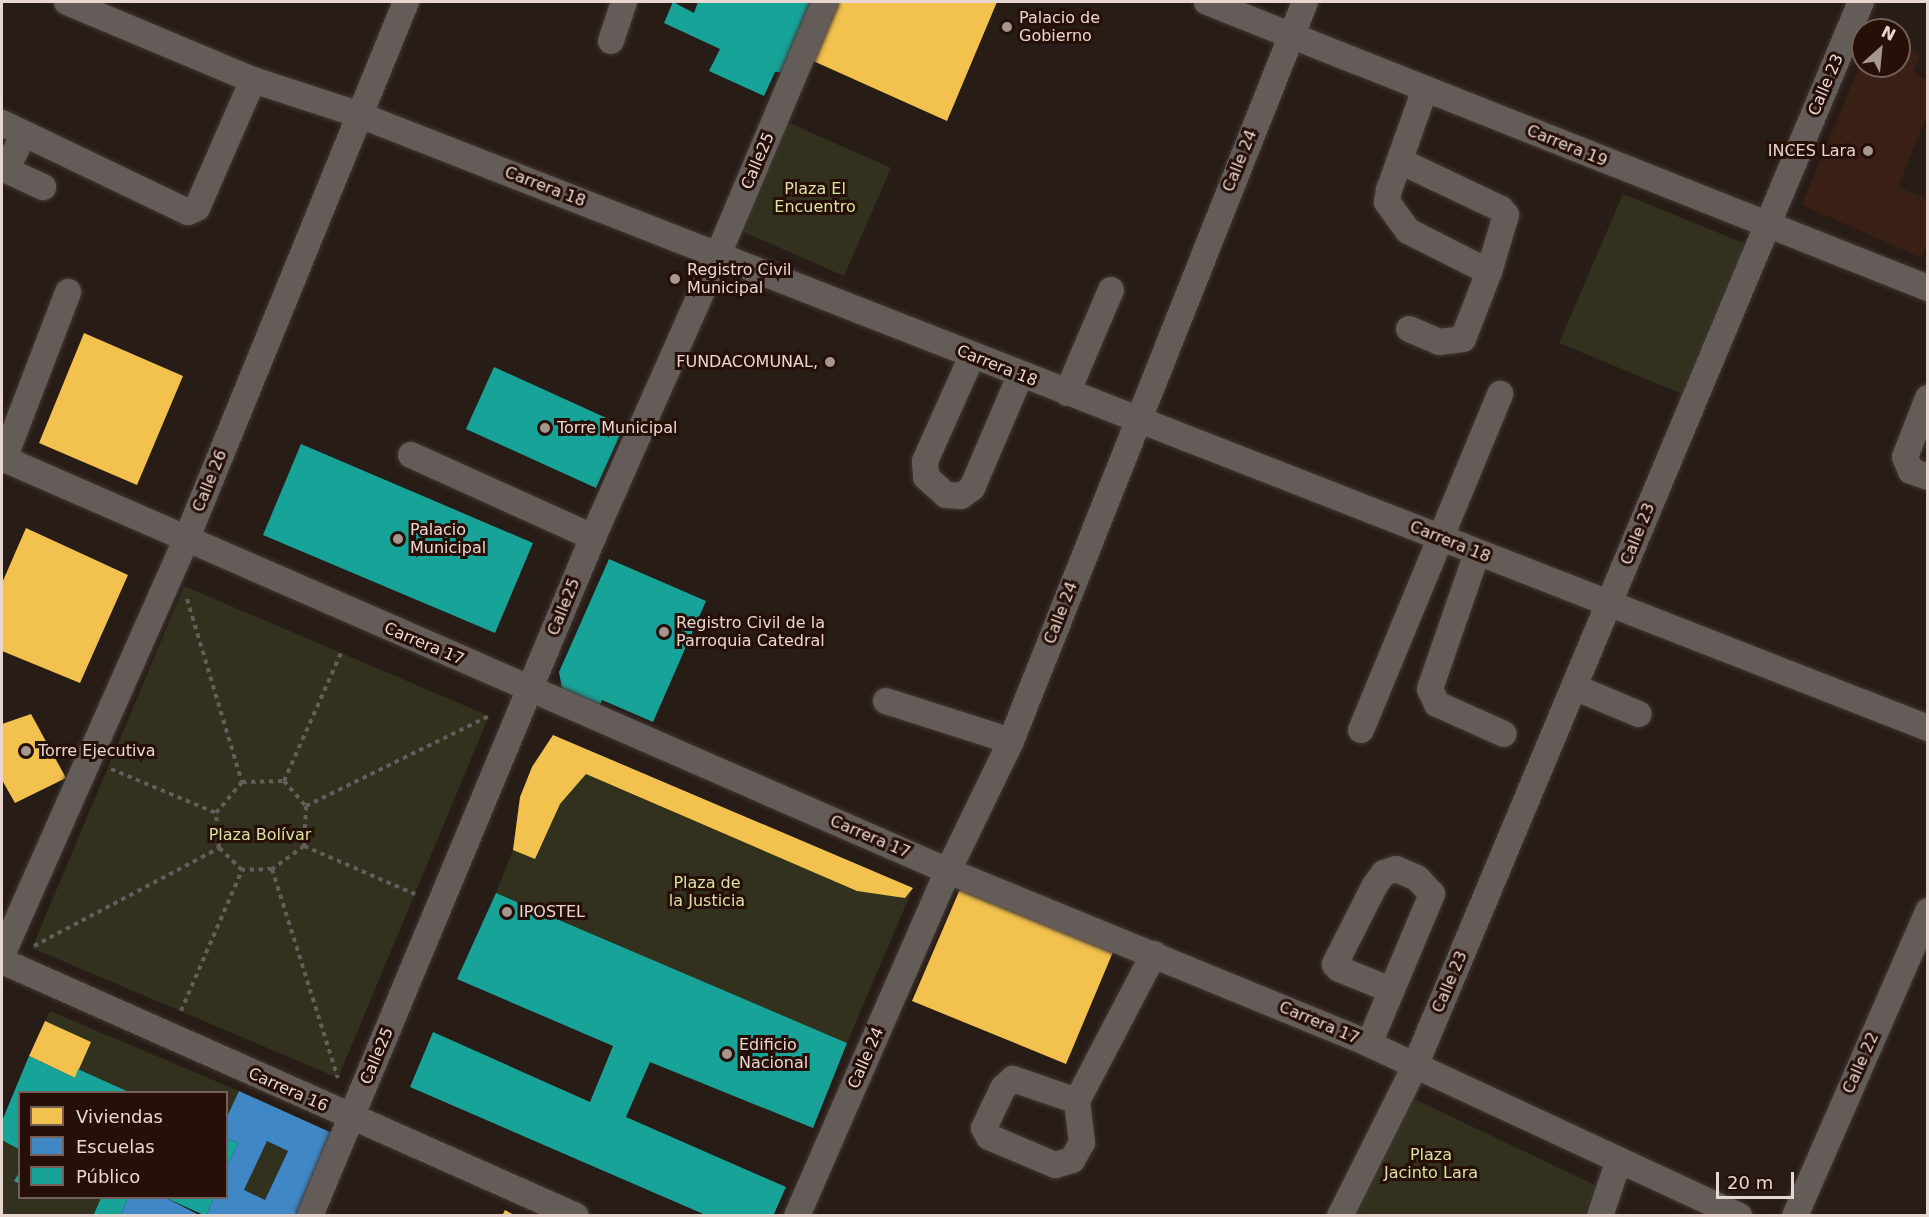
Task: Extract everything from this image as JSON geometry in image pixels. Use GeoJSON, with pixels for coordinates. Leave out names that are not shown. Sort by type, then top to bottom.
{"type":"FeatureCollection","features":[{"type":"Feature","properties":{"kind":"street","name":"Carrera 18"},"geometry":{"type":"LineString","coordinates":[[67,2],[253,80],[357,114],[1020,376],[1137,418],[1442,538],[1477,554],[1928,729]]}},
{"type":"Feature","properties":{"kind":"street","name":"Calle 26"},"geometry":{"type":"LineString","coordinates":[[2,955],[186,540],[357,114],[406,2]]}},
{"type":"Feature","properties":{"kind":"street"},"geometry":{"type":"LineString","coordinates":[[611,41],[624,2]]}},
{"type":"Feature","properties":{"kind":"street","name":"Calle25"},"geometry":{"type":"LineString","coordinates":[[310,1215],[593,537],[718,255],[825,2]]}},
{"type":"Feature","properties":{"kind":"street","name":"Carrera 19"},"geometry":{"type":"LineString","coordinates":[[1207,2],[1765,226],[1928,288]]}},
{"type":"Feature","properties":{"kind":"street","name":"Calle 24"},"geometry":{"type":"LineString","coordinates":[[797,1215],[948,871],[1011,741],[1137,418],[1305,2]]}},
{"type":"Feature","properties":{"kind":"street","name":"Calle 23"},"geometry":{"type":"LineString","coordinates":[[1340,1215],[1414,1066],[1765,226],[1862,2]]}},
{"type":"Feature","properties":{"kind":"street"},"geometry":{"type":"LineString","coordinates":[[43,188],[4,169],[13,128],[188,212],[197,208],[253,80]]}},
{"type":"Feature","properties":{"kind":"street"},"geometry":{"type":"LineString","coordinates":[[1425,89],[1387,202],[1394,215],[1408,231],[1489,272]]}},
{"type":"Feature","properties":{"kind":"street"},"geometry":{"type":"LineString","coordinates":[[1400,161],[1506,215],[1489,272],[1463,339],[1439,342],[1409,329]]}},
{"type":"Feature","properties":{"kind":"street"},"geometry":{"type":"LineString","coordinates":[[1067,393],[1111,290]]}},
{"type":"Feature","properties":{"kind":"street"},"geometry":{"type":"LineString","coordinates":[[3,458],[68,292]]}},
{"type":"Feature","properties":{"kind":"street"},"geometry":{"type":"LineString","coordinates":[[972,356],[926,461],[926,477],[946,495],[962,496],[972,488],[1020,376]]}},
{"type":"Feature","properties":{"kind":"street"},"geometry":{"type":"LineString","coordinates":[[1361,730],[1500,394]]}},
{"type":"Feature","properties":{"kind":"street"},"geometry":{"type":"LineString","coordinates":[[1928,398],[1905,457],[1911,471],[1928,477]]}},
{"type":"Feature","properties":{"kind":"street"},"geometry":{"type":"LineString","coordinates":[[411,455],[593,537]]}},
{"type":"Feature","properties":{"kind":"street","name":"Carrera 17"},"geometry":{"type":"LineString","coordinates":[[3,458],[186,540],[948,871],[1370,1044],[1739,1215]]}},
{"type":"Feature","properties":{"kind":"street"},"geometry":{"type":"LineString","coordinates":[[1477,554],[1430,689],[1437,704],[1504,734]]}},
{"type":"Feature","properties":{"kind":"street"},"geometry":{"type":"LineString","coordinates":[[1574,687],[1640,714]]}},
{"type":"Feature","properties":{"kind":"street"},"geometry":{"type":"LineString","coordinates":[[886,701],[1011,741]]}},
{"type":"Feature","properties":{"kind":"street"},"geometry":{"type":"LineString","coordinates":[[1370,1044],[1432,894],[1417,878],[1396,869],[1384,873],[1375,885],[1335,964],[1339,969],[1391,990]]}},
{"type":"Feature","properties":{"kind":"street","name":"Calle 22"},"geometry":{"type":"LineString","coordinates":[[1795,1215],[1928,911]]}},
{"type":"Feature","properties":{"kind":"street"},"geometry":{"type":"LineString","coordinates":[[1077,1101],[1154,954]]}},
{"type":"Feature","properties":{"kind":"street","name":"Carrera 16"},"geometry":{"type":"LineString","coordinates":[[2,961],[351,1119],[576,1215]]}},
{"type":"Feature","properties":{"kind":"street"},"geometry":{"type":"LineString","coordinates":[[1599,1215],[1619,1160]]}},
{"type":"Feature","properties":{"kind":"path"},"geometry":{"type":"LineString","coordinates":[[184,586],[242,782]]}},
{"type":"Feature","properties":{"kind":"path"},"geometry":{"type":"LineString","coordinates":[[284,781],[342,653]]}},
{"type":"Feature","properties":{"kind":"path"},"geometry":{"type":"LineString","coordinates":[[306,806],[489,716]]}},
{"type":"Feature","properties":{"kind":"path"},"geometry":{"type":"LineString","coordinates":[[108,768],[216,813]]}},
{"type":"Feature","properties":{"kind":"path"},"geometry":{"type":"LineString","coordinates":[[284,781],[242,782],[216,813],[219,848],[242,870],[272,869],[304,846]]}},
{"type":"Feature","properties":{"kind":"path"},"geometry":{"type":"LineString","coordinates":[[284,781],[306,806],[304,846]]}},
{"type":"Feature","properties":{"kind":"path"},"geometry":{"type":"LineString","coordinates":[[304,846],[415,894]]}},
{"type":"Feature","properties":{"kind":"path"},"geometry":{"type":"LineString","coordinates":[[32,948],[219,848]]}},
{"type":"Feature","properties":{"kind":"path"},"geometry":{"type":"LineString","coordinates":[[272,869],[338,1078]]}},
{"type":"Feature","properties":{"kind":"path"},"geometry":{"type":"LineString","coordinates":[[182,1011],[242,870]]}},
{"type":"Feature","properties":{"kind":"shaded area","name":"INCES Lara"},"geometry":{"type":"Polygon","coordinates":[[[1911,51],[1920,55],[1913,73],[1927,80],[1927,115],[1898,187],[1927,199],[1927,245],[1922,258],[1802,205],[1855,78],[1911,78],[1911,51]]]}},
{"type":"Feature","properties":{"kind":"green space","name":"Plaza El Encuentro"},"geometry":{"type":"Polygon","coordinates":[[[787,122],[891,168],[844,276],[739,230],[787,122]]]}},
{"type":"Feature","properties":{"kind":"green space"},"geometry":{"type":"Polygon","coordinates":[[[1623,194],[1751,246],[1687,396],[1559,343],[1623,194]]]}},
{"type":"Feature","properties":{"kind":"green space","name":"Plaza Bolívar"},"geometry":{"type":"Polygon","coordinates":[[[184,586],[489,716],[338,1078],[32,948],[184,586]]]}},
{"type":"Feature","properties":{"kind":"green space","name":"Plaza de la Justicia"},"geometry":{"type":"Polygon","coordinates":[[[553,735],[913,888],[847,1043],[496,893],[513,850],[520,797],[532,767],[553,735]]]}},
{"type":"Feature","properties":{"kind":"green space"},"geometry":{"type":"Polygon","coordinates":[[[50,1011],[239,1091],[228,1117],[228,1091],[127,1091],[79,1069],[45,1021],[50,1011]]]}},
{"type":"Feature","properties":{"kind":"green space","name":"Plaza Jacinto Lara"},"geometry":{"type":"Polygon","coordinates":[[[1408,1096],[1597,1186],[1584,1215],[1349,1216],[1408,1096]]]}},
{"type":"Feature","properties":{"kind":"green space"},"geometry":{"type":"Polygon","coordinates":[[[2,1140],[18,1149],[18,1173],[14,1181],[18,1183],[18,1199],[101,1199],[93,1215],[2,1215],[2,1140]]]}},
{"type":"Feature","properties":{"kind":"green space"},"geometry":{"type":"Polygon","coordinates":[[[267,1141],[288,1151],[265,1200],[244,1190],[267,1141]]]}},
{"type":"Feature","properties":{"kind":"building: Viviendas"},"geometry":{"type":"Polygon","coordinates":[[[836,2],[997,2],[947,121],[811,60],[836,2]]]}},
{"type":"Feature","properties":{"kind":"building: Viviendas"},"geometry":{"type":"Polygon","coordinates":[[[84,333],[183,376],[137,485],[39,443],[84,333]]]}},
{"type":"Feature","properties":{"kind":"building: Viviendas"},"geometry":{"type":"Polygon","coordinates":[[[26,528],[128,575],[80,683],[2,651],[2,583],[26,528]]]}},
{"type":"Feature","properties":{"kind":"building: Viviendas","name":"Torre Ejecutiva"},"geometry":{"type":"Polygon","coordinates":[[[31,714],[66,778],[15,803],[2,780],[2,724],[31,714]]]}},
{"type":"Feature","properties":{"kind":"building: Viviendas"},"geometry":{"type":"Polygon","coordinates":[[[553,735],[913,888],[905,898],[857,891],[586,774],[560,804],[535,859],[513,850],[520,797],[532,767],[553,735]]]}},
{"type":"Feature","properties":{"kind":"building: Viviendas"},"geometry":{"type":"Polygon","coordinates":[[[960,889],[1113,952],[1066,1064],[912,1001],[960,889]]]}},
{"type":"Feature","properties":{"kind":"building: Viviendas"},"geometry":{"type":"Polygon","coordinates":[[[45,1021],[91,1042],[75,1078],[29,1056],[45,1021]]]}},
{"type":"Feature","properties":{"kind":"building: Viviendas"},"geometry":{"type":"Polygon","coordinates":[[[505,1210],[516,1216],[502,1216],[505,1210]]]}},
{"type":"Feature","properties":{"kind":"building: Escuelas"},"geometry":{"type":"Polygon","coordinates":[[[239,1091],[332,1133],[297,1216],[206,1216],[214,1199],[228,1199],[228,1165],[238,1143],[228,1139],[228,1115],[239,1091]],[[267,1141],[244,1190],[265,1200],[288,1151],[267,1141]]]}},
{"type":"Feature","properties":{"kind":"building: Escuelas"},"geometry":{"type":"Polygon","coordinates":[[[128,1199],[168,1199],[201,1216],[120,1216],[128,1199]]]}},
{"type":"Feature","properties":{"kind":"building: Público"},"geometry":{"type":"Polygon","coordinates":[[[673,2],[694,13],[698,2],[814,2],[783,72],[775,72],[764,96],[709,71],[720,49],[664,23],[673,2]]]}},
{"type":"Feature","properties":{"kind":"building: Público","name":"Torre Municipal"},"geometry":{"type":"Polygon","coordinates":[[[494,367],[624,426],[596,488],[466,429],[494,367]]]}},
{"type":"Feature","properties":{"kind":"building: Público","name":"Palacio Municipal"},"geometry":{"type":"Polygon","coordinates":[[[301,444],[533,543],[495,633],[263,535],[301,444]]]}},
{"type":"Feature","properties":{"kind":"building: Público"},"geometry":{"type":"Polygon","coordinates":[[[609,559],[706,601],[653,722],[602,700],[596,713],[564,699],[559,672],[609,559]]]}},
{"type":"Feature","properties":{"kind":"building: Público","name":"Edificio Nacional"},"geometry":{"type":"Polygon","coordinates":[[[496,893],[847,1043],[813,1128],[650,1062],[626,1117],[786,1187],[773,1216],[708,1216],[410,1087],[433,1032],[590,1102],[613,1046],[457,979],[496,893]]]}},
{"type":"Feature","properties":{"kind":"building: Público"},"geometry":{"type":"Polygon","coordinates":[[[29,1056],[75,1078],[78,1069],[127,1091],[18,1091],[18,1149],[2,1140],[2,1121],[29,1056]]]}},
{"type":"Feature","properties":{"kind":"building: Público"},"geometry":{"type":"Polygon","coordinates":[[[228,1139],[238,1143],[228,1165],[228,1139]]]}},
{"type":"Feature","properties":{"kind":"building: Público"},"geometry":{"type":"Polygon","coordinates":[[[101,1199],[128,1199],[120,1216],[93,1216],[101,1199]]]}},
{"type":"Feature","properties":{"kind":"building: Público"},"geometry":{"type":"Polygon","coordinates":[[[168,1199],[214,1199],[206,1216],[168,1199]]]}},
{"type":"Feature","properties":{"kind":"place","name":"Palacio de Gobierno"},"geometry":{"type":"Point","coordinates":[1007,27]}},
{"type":"Feature","properties":{"kind":"place","name":"INCES Lara"},"geometry":{"type":"Point","coordinates":[1868,151]}},
{"type":"Feature","properties":{"kind":"place","name":"Registro Civil Municipal"},"geometry":{"type":"Point","coordinates":[675,279]}},
{"type":"Feature","properties":{"kind":"place","name":"FUNDACOMUNAL,"},"geometry":{"type":"Point","coordinates":[830,362]}},
{"type":"Feature","properties":{"kind":"place","name":"Torre Municipal"},"geometry":{"type":"Point","coordinates":[545,428]}},
{"type":"Feature","properties":{"kind":"place","name":"Palacio Municipal"},"geometry":{"type":"Point","coordinates":[398,539]}},
{"type":"Feature","properties":{"kind":"place","name":"Registro Civil de la Parroquia Catedral"},"geometry":{"type":"Point","coordinates":[664,632]}},
{"type":"Feature","properties":{"kind":"place","name":"Torre Ejecutiva"},"geometry":{"type":"Point","coordinates":[26,751]}},
{"type":"Feature","properties":{"kind":"place","name":"IPOSTEL"},"geometry":{"type":"Point","coordinates":[507,912]}},
{"type":"Feature","properties":{"kind":"place","name":"Edificio Nacional"},"geometry":{"type":"Point","coordinates":[727,1054]}}]}
